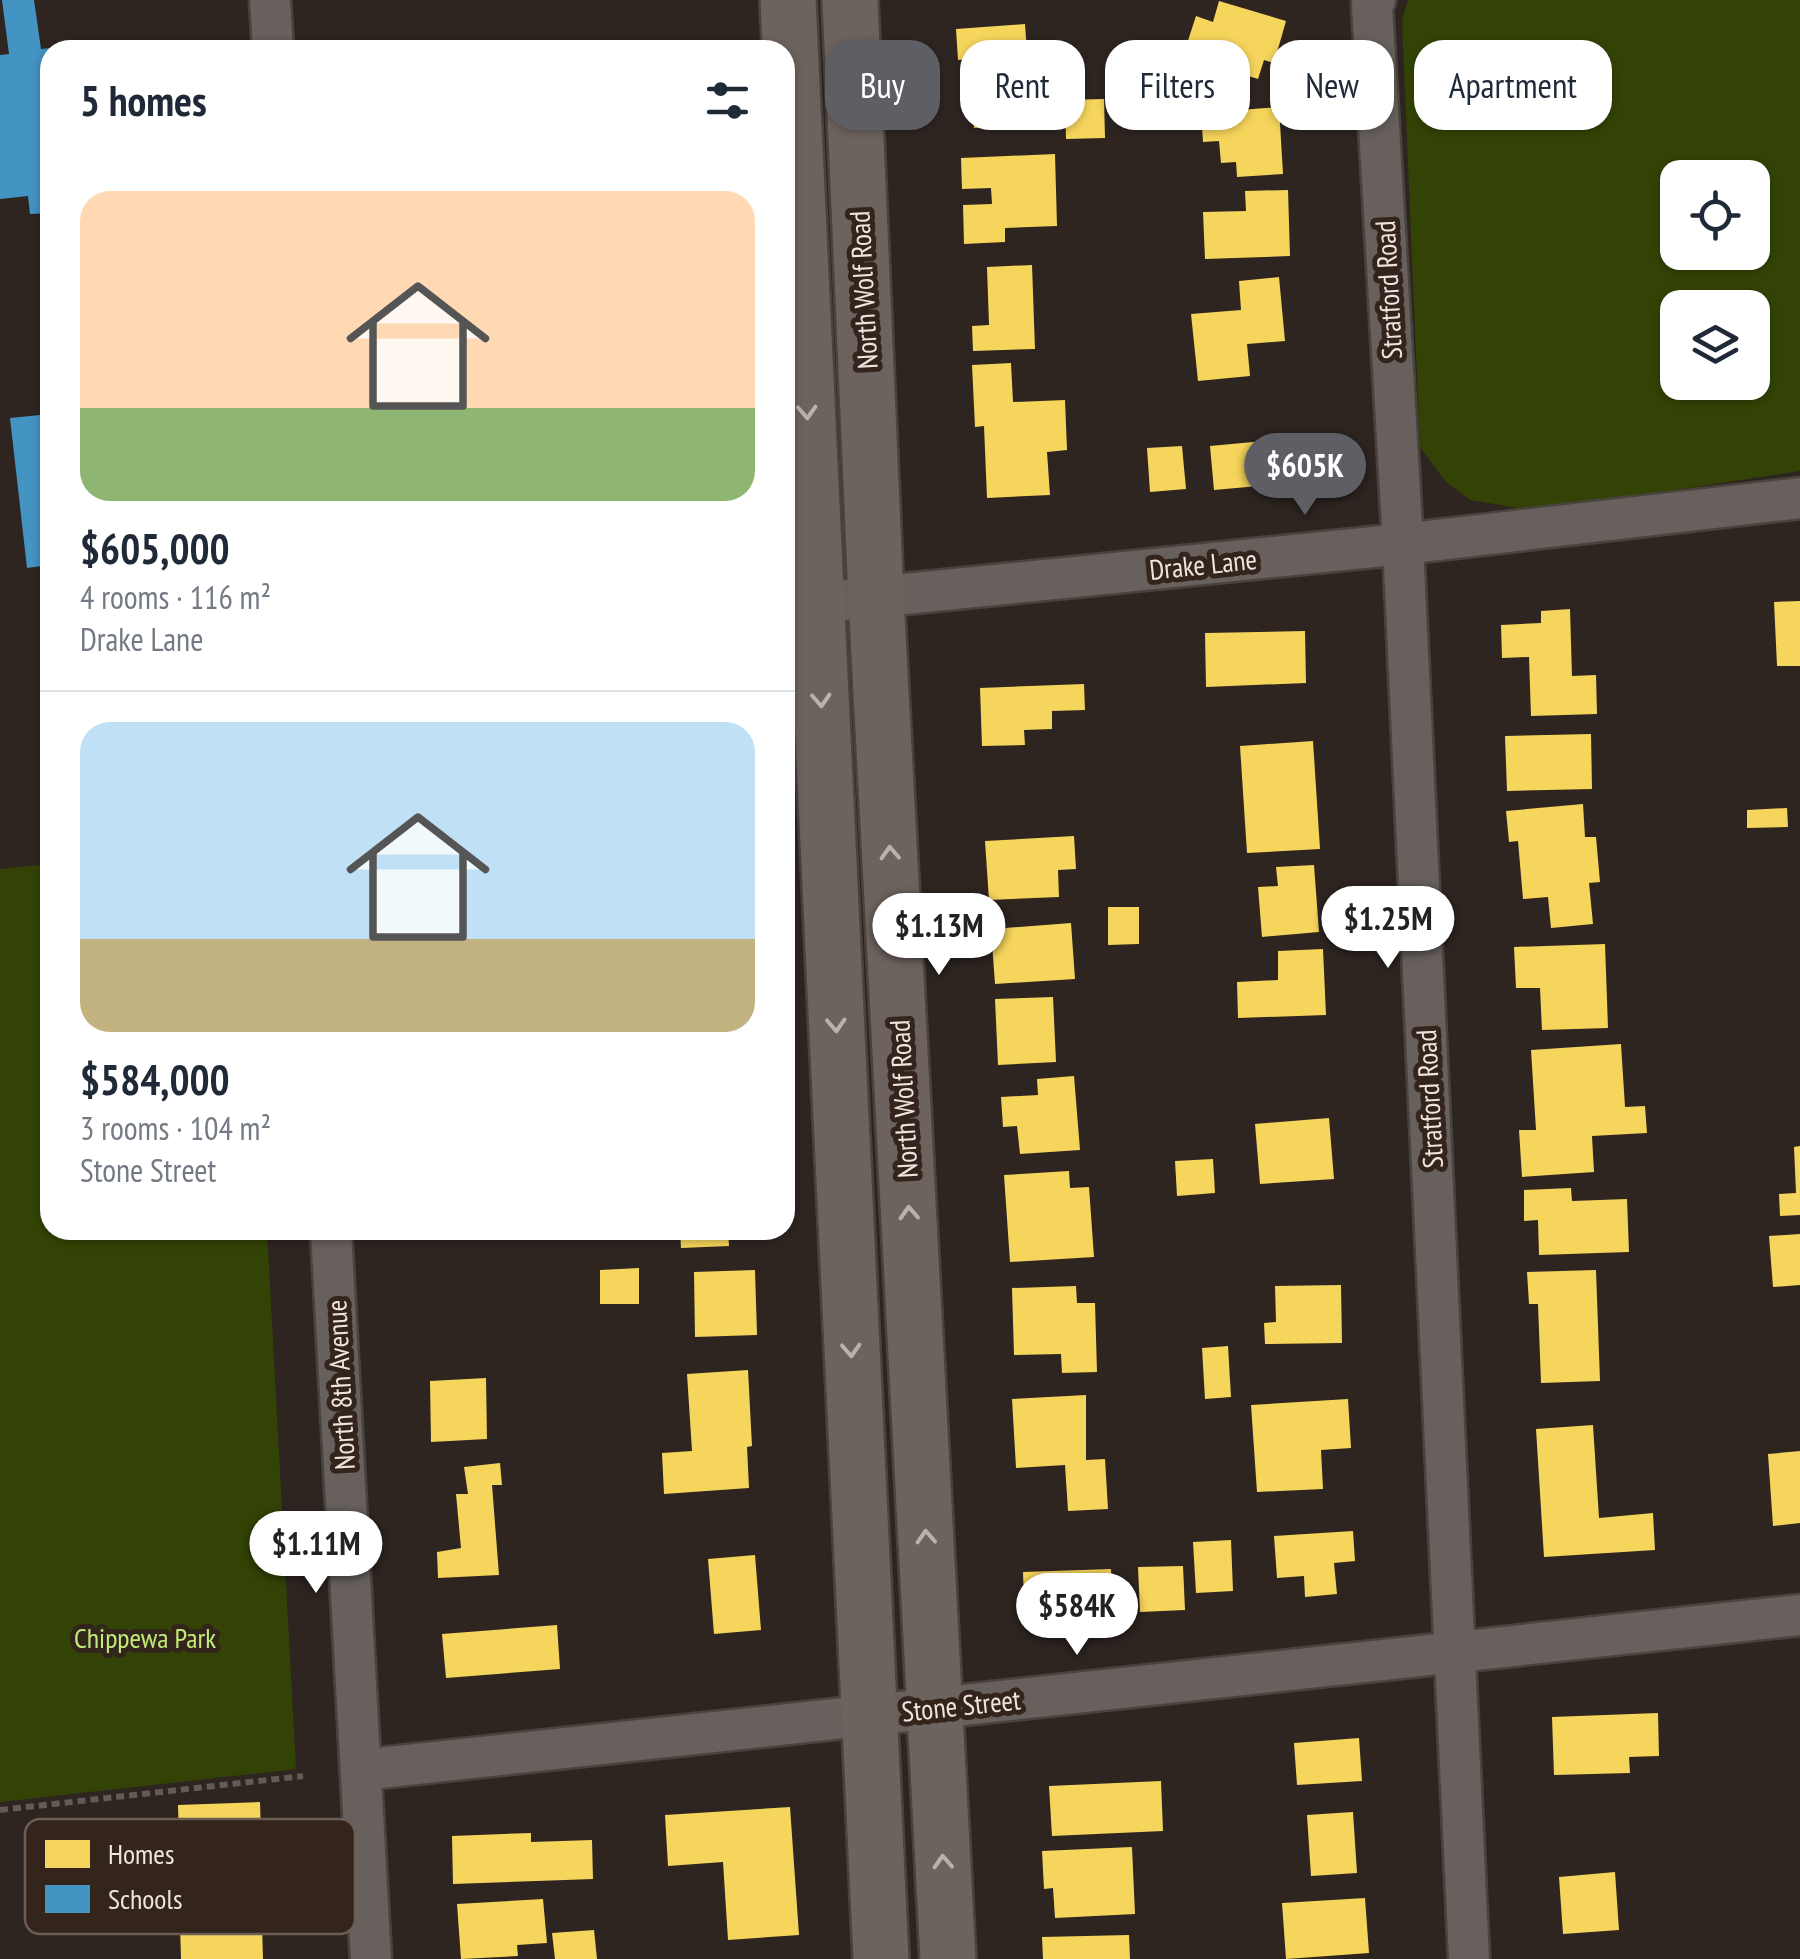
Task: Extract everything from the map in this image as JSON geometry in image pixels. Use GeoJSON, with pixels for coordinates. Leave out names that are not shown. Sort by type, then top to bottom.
{"type":"FeatureCollection","features":[{"type":"Feature","properties":{"kind":"main road"},"geometry":{"type":"LineString","coordinates":[[788,0],[789,40]]}},
{"type":"Feature","properties":{"kind":"main road","name":"North Wolf Road"},"geometry":{"type":"LineString","coordinates":[[850,0],[876,597],[948,1959]]}},
{"type":"Feature","properties":{"kind":"main road"},"geometry":{"type":"LineString","coordinates":[[795,326],[801,605],[881,1959]]}},
{"type":"Feature","properties":{"kind":"street"},"geometry":{"type":"LineString","coordinates":[[270,0],[272,40]]}},
{"type":"Feature","properties":{"kind":"street","name":"Stratford Road"},"geometry":{"type":"LineString","coordinates":[[1375,0],[1372,5],[1403,544],[1469,1959]]}},
{"type":"Feature","properties":{"kind":"street","name":"Drake Lane"},"geometry":{"type":"LineString","coordinates":[[801,605],[1403,544],[1800,498]]}},
{"type":"Feature","properties":{"kind":"street","name":"North 8th Avenue"},"geometry":{"type":"LineString","coordinates":[[333,1240],[371,1959]]}},
{"type":"Feature","properties":{"kind":"street","name":"Stone Street"},"geometry":{"type":"LineString","coordinates":[[361,1770],[1800,1615]]}},
{"type":"Feature","properties":{"kind":"path"},"geometry":{"type":"LineString","coordinates":[[0,1810],[303,1776]]}},
{"type":"Feature","properties":{"kind":"green space"},"geometry":{"type":"Polygon","coordinates":[[[1408,0],[1800,0],[1800,471],[1537,511],[1470,500],[1445,481],[1420,447],[1402,20],[1408,0]]]}},
{"type":"Feature","properties":{"kind":"green space","name":"Chippewa Park"},"geometry":{"type":"Polygon","coordinates":[[[40,865],[40,1240],[268,1240],[296,1769],[0,1802],[0,869],[40,865]]]}},
{"type":"Feature","properties":{"kind":"building: Homes"},"geometry":{"type":"Polygon","coordinates":[[[1219,1],[1286,21],[1281,40],[1270,40],[1270,62],[1264,60],[1258,79],[1250,77],[1250,40],[1188,40],[1196,16],[1213,22],[1219,1]]]}},
{"type":"Feature","properties":{"kind":"building: Homes"},"geometry":{"type":"Polygon","coordinates":[[[1025,24],[1026,40],[960,40],[958,60],[956,29],[1025,24]]]}},
{"type":"Feature","properties":{"kind":"building: Homes"},"geometry":{"type":"Polygon","coordinates":[[[1085,99],[1104,99],[1105,138],[1066,139],[1066,130],[1085,130],[1085,99]]]}},
{"type":"Feature","properties":{"kind":"building: Homes"},"geometry":{"type":"Polygon","coordinates":[[[1270,108],[1270,130],[1280,130],[1283,174],[1237,177],[1236,162],[1221,163],[1219,141],[1203,142],[1202,130],[1250,130],[1250,109],[1270,108]]]}},
{"type":"Feature","properties":{"kind":"building: Homes"},"geometry":{"type":"Polygon","coordinates":[[[1055,154],[1057,226],[1005,228],[1005,242],[964,244],[963,205],[992,204],[991,188],[962,189],[961,158],[1055,154]]]}},
{"type":"Feature","properties":{"kind":"building: Homes"},"geometry":{"type":"Polygon","coordinates":[[[1288,190],[1290,256],[1205,259],[1203,212],[1246,211],[1245,191],[1288,190]]]}},
{"type":"Feature","properties":{"kind":"building: Homes"},"geometry":{"type":"Polygon","coordinates":[[[1032,265],[1035,349],[973,351],[972,326],[989,325],[987,267],[1032,265]]]}},
{"type":"Feature","properties":{"kind":"building: Homes"},"geometry":{"type":"Polygon","coordinates":[[[1279,277],[1285,341],[1247,344],[1250,376],[1198,381],[1191,314],[1241,310],[1239,281],[1279,277]]]}},
{"type":"Feature","properties":{"kind":"building: Homes"},"geometry":{"type":"Polygon","coordinates":[[[1011,363],[1013,402],[1065,400],[1067,450],[1047,452],[1050,495],[987,498],[984,426],[975,427],[972,365],[1011,363]]]}},
{"type":"Feature","properties":{"kind":"building: Homes"},"geometry":{"type":"Polygon","coordinates":[[[1296,438],[1301,482],[1214,490],[1210,446],[1296,438]]]}},
{"type":"Feature","properties":{"kind":"building: Homes"},"geometry":{"type":"Polygon","coordinates":[[[1182,446],[1186,489],[1150,492],[1147,448],[1182,446]]]}},
{"type":"Feature","properties":{"kind":"building: Homes"},"geometry":{"type":"Polygon","coordinates":[[[1800,601],[1800,666],[1777,666],[1774,602],[1800,601]]]}},
{"type":"Feature","properties":{"kind":"building: Homes"},"geometry":{"type":"Polygon","coordinates":[[[1570,609],[1572,676],[1596,675],[1597,714],[1531,716],[1529,657],[1502,658],[1501,625],[1541,623],[1541,611],[1570,609]]]}},
{"type":"Feature","properties":{"kind":"building: Homes"},"geometry":{"type":"Polygon","coordinates":[[[1305,631],[1306,683],[1206,687],[1205,633],[1305,631]]]}},
{"type":"Feature","properties":{"kind":"building: Homes"},"geometry":{"type":"Polygon","coordinates":[[[1084,684],[1085,710],[1052,711],[1052,729],[1024,730],[1025,745],[982,746],[980,688],[1084,684]]]}},
{"type":"Feature","properties":{"kind":"building: Homes"},"geometry":{"type":"Polygon","coordinates":[[[1591,734],[1592,789],[1507,791],[1505,736],[1591,734]]]}},
{"type":"Feature","properties":{"kind":"building: Homes"},"geometry":{"type":"Polygon","coordinates":[[[1313,741],[1320,849],[1247,853],[1240,746],[1313,741]]]}},
{"type":"Feature","properties":{"kind":"building: Homes"},"geometry":{"type":"Polygon","coordinates":[[[1583,804],[1585,837],[1596,837],[1600,882],[1589,883],[1593,924],[1551,928],[1548,897],[1523,899],[1518,841],[1509,842],[1506,811],[1583,804]]]}},
{"type":"Feature","properties":{"kind":"building: Homes"},"geometry":{"type":"Polygon","coordinates":[[[1787,808],[1788,827],[1747,828],[1747,810],[1787,808]]]}},
{"type":"Feature","properties":{"kind":"building: Homes"},"geometry":{"type":"Polygon","coordinates":[[[1074,836],[1076,869],[1058,870],[1059,897],[989,900],[985,841],[1074,836]]]}},
{"type":"Feature","properties":{"kind":"building: Homes"},"geometry":{"type":"Polygon","coordinates":[[[1314,865],[1319,932],[1262,937],[1258,887],[1278,886],[1276,867],[1314,865]]]}},
{"type":"Feature","properties":{"kind":"building: Homes"},"geometry":{"type":"Polygon","coordinates":[[[1108,907],[1139,907],[1139,944],[1108,945],[1108,907]]]}},
{"type":"Feature","properties":{"kind":"building: Homes"},"geometry":{"type":"Polygon","coordinates":[[[1071,923],[1075,979],[995,984],[991,929],[1071,923]]]}},
{"type":"Feature","properties":{"kind":"building: Homes"},"geometry":{"type":"Polygon","coordinates":[[[1605,944],[1608,1028],[1542,1030],[1540,988],[1516,988],[1514,947],[1605,944]]]}},
{"type":"Feature","properties":{"kind":"building: Homes"},"geometry":{"type":"Polygon","coordinates":[[[1323,949],[1326,1015],[1238,1018],[1237,982],[1278,980],[1278,951],[1323,949]]]}},
{"type":"Feature","properties":{"kind":"building: Homes"},"geometry":{"type":"Polygon","coordinates":[[[1053,997],[1056,1062],[998,1065],[995,999],[1053,997]]]}},
{"type":"Feature","properties":{"kind":"building: Homes"},"geometry":{"type":"Polygon","coordinates":[[[1621,1044],[1625,1107],[1645,1106],[1647,1133],[1592,1136],[1594,1172],[1522,1177],[1519,1130],[1536,1130],[1531,1050],[1621,1044]]]}},
{"type":"Feature","properties":{"kind":"building: Homes"},"geometry":{"type":"Polygon","coordinates":[[[1074,1076],[1080,1150],[1020,1154],[1017,1126],[1003,1127],[1001,1097],[1038,1095],[1037,1079],[1074,1076]]]}},
{"type":"Feature","properties":{"kind":"building: Homes"},"geometry":{"type":"Polygon","coordinates":[[[1329,1118],[1334,1179],[1260,1184],[1255,1124],[1329,1118]]]}},
{"type":"Feature","properties":{"kind":"building: Homes"},"geometry":{"type":"Polygon","coordinates":[[[1800,1146],[1800,1215],[1780,1216],[1779,1194],[1796,1193],[1794,1147],[1800,1146]]]}},
{"type":"Feature","properties":{"kind":"building: Homes"},"geometry":{"type":"Polygon","coordinates":[[[1213,1159],[1215,1193],[1177,1196],[1175,1161],[1213,1159]]]}},
{"type":"Feature","properties":{"kind":"building: Homes"},"geometry":{"type":"Polygon","coordinates":[[[1069,1171],[1070,1188],[1089,1187],[1094,1257],[1010,1262],[1004,1175],[1069,1171]]]}},
{"type":"Feature","properties":{"kind":"building: Homes"},"geometry":{"type":"Polygon","coordinates":[[[1571,1188],[1572,1201],[1627,1199],[1629,1252],[1539,1255],[1538,1220],[1524,1221],[1524,1190],[1571,1188]]]}},
{"type":"Feature","properties":{"kind":"building: Homes"},"geometry":{"type":"Polygon","coordinates":[[[1800,1234],[1800,1285],[1773,1287],[1769,1236],[1800,1234]]]}},
{"type":"Feature","properties":{"kind":"building: Homes"},"geometry":{"type":"Polygon","coordinates":[[[681,1240],[729,1240],[729,1246],[681,1248],[681,1240]]]}},
{"type":"Feature","properties":{"kind":"building: Homes"},"geometry":{"type":"Polygon","coordinates":[[[639,1268],[639,1304],[600,1304],[600,1270],[639,1268]]]}},
{"type":"Feature","properties":{"kind":"building: Homes"},"geometry":{"type":"Polygon","coordinates":[[[755,1270],[757,1335],[695,1337],[694,1272],[755,1270]]]}},
{"type":"Feature","properties":{"kind":"building: Homes"},"geometry":{"type":"Polygon","coordinates":[[[1596,1270],[1600,1381],[1541,1383],[1538,1304],[1529,1304],[1527,1272],[1596,1270]]]}},
{"type":"Feature","properties":{"kind":"building: Homes"},"geometry":{"type":"Polygon","coordinates":[[[1341,1285],[1342,1343],[1265,1344],[1264,1323],[1276,1322],[1275,1286],[1341,1285]]]}},
{"type":"Feature","properties":{"kind":"building: Homes"},"geometry":{"type":"Polygon","coordinates":[[[1076,1286],[1077,1303],[1095,1303],[1097,1372],[1062,1373],[1061,1354],[1014,1355],[1012,1288],[1076,1286]]]}},
{"type":"Feature","properties":{"kind":"building: Homes"},"geometry":{"type":"Polygon","coordinates":[[[1228,1346],[1231,1397],[1205,1399],[1202,1348],[1228,1346]]]}},
{"type":"Feature","properties":{"kind":"building: Homes"},"geometry":{"type":"Polygon","coordinates":[[[748,1370],[752,1446],[747,1447],[749,1488],[664,1494],[662,1453],[692,1451],[687,1374],[748,1370]]]}},
{"type":"Feature","properties":{"kind":"building: Homes"},"geometry":{"type":"Polygon","coordinates":[[[486,1378],[487,1439],[431,1442],[430,1381],[486,1378]]]}},
{"type":"Feature","properties":{"kind":"building: Homes"},"geometry":{"type":"Polygon","coordinates":[[[1086,1395],[1086,1460],[1105,1459],[1108,1509],[1068,1511],[1065,1465],[1016,1468],[1012,1399],[1086,1395]]]}},
{"type":"Feature","properties":{"kind":"building: Homes"},"geometry":{"type":"Polygon","coordinates":[[[1348,1399],[1351,1448],[1321,1450],[1323,1489],[1257,1492],[1251,1405],[1348,1399]]]}},
{"type":"Feature","properties":{"kind":"building: Homes"},"geometry":{"type":"Polygon","coordinates":[[[1593,1425],[1599,1518],[1653,1513],[1655,1550],[1544,1557],[1536,1429],[1593,1425]]]}},
{"type":"Feature","properties":{"kind":"building: Homes"},"geometry":{"type":"Polygon","coordinates":[[[1800,1451],[1800,1523],[1773,1526],[1768,1454],[1800,1451]]]}},
{"type":"Feature","properties":{"kind":"building: Homes"},"geometry":{"type":"Polygon","coordinates":[[[500,1463],[502,1485],[492,1485],[499,1575],[438,1578],[437,1552],[461,1548],[456,1494],[468,1494],[464,1467],[500,1463]]]}},
{"type":"Feature","properties":{"kind":"building: Homes"},"geometry":{"type":"Polygon","coordinates":[[[1353,1531],[1355,1561],[1334,1563],[1337,1594],[1305,1597],[1304,1576],[1277,1578],[1274,1536],[1353,1531]]]}},
{"type":"Feature","properties":{"kind":"building: Homes"},"geometry":{"type":"Polygon","coordinates":[[[1231,1540],[1233,1591],[1196,1593],[1193,1542],[1231,1540]]]}},
{"type":"Feature","properties":{"kind":"building: Homes"},"geometry":{"type":"Polygon","coordinates":[[[755,1555],[761,1630],[714,1634],[708,1559],[755,1555]]]}},
{"type":"Feature","properties":{"kind":"building: Homes"},"geometry":{"type":"Polygon","coordinates":[[[1183,1566],[1185,1610],[1140,1612],[1138,1567],[1183,1566]]]}},
{"type":"Feature","properties":{"kind":"building: Homes"},"geometry":{"type":"Polygon","coordinates":[[[1111,1569],[1113,1621],[1039,1623],[1038,1601],[1024,1602],[1023,1572],[1111,1569]]]}},
{"type":"Feature","properties":{"kind":"building: Homes"},"geometry":{"type":"Polygon","coordinates":[[[557,1625],[560,1669],[446,1678],[442,1634],[557,1625]]]}},
{"type":"Feature","properties":{"kind":"building: Homes"},"geometry":{"type":"Polygon","coordinates":[[[1658,1713],[1659,1756],[1629,1757],[1630,1773],[1554,1775],[1552,1717],[1658,1713]]]}},
{"type":"Feature","properties":{"kind":"building: Homes"},"geometry":{"type":"Polygon","coordinates":[[[1359,1738],[1362,1781],[1297,1785],[1294,1743],[1359,1738]]]}},
{"type":"Feature","properties":{"kind":"building: Homes"},"geometry":{"type":"Polygon","coordinates":[[[1161,1781],[1163,1831],[1052,1836],[1049,1786],[1161,1781]]]}},
{"type":"Feature","properties":{"kind":"building: Homes"},"geometry":{"type":"Polygon","coordinates":[[[260,1802],[260,1819],[178,1819],[178,1805],[260,1802]]]}},
{"type":"Feature","properties":{"kind":"building: Homes"},"geometry":{"type":"Polygon","coordinates":[[[790,1807],[799,1935],[728,1940],[723,1862],[668,1866],[665,1815],[790,1807]]]}},
{"type":"Feature","properties":{"kind":"building: Homes"},"geometry":{"type":"Polygon","coordinates":[[[1353,1812],[1357,1873],[1311,1876],[1307,1815],[1353,1812]]]}},
{"type":"Feature","properties":{"kind":"building: Homes"},"geometry":{"type":"Polygon","coordinates":[[[531,1833],[531,1842],[592,1840],[593,1879],[453,1884],[452,1836],[531,1833]]]}},
{"type":"Feature","properties":{"kind":"building: Homes"},"geometry":{"type":"Polygon","coordinates":[[[1132,1847],[1135,1914],[1055,1918],[1053,1888],[1044,1889],[1042,1851],[1132,1847]]]}},
{"type":"Feature","properties":{"kind":"building: Homes"},"geometry":{"type":"Polygon","coordinates":[[[1615,1872],[1619,1930],[1563,1934],[1559,1877],[1615,1872]]]}},
{"type":"Feature","properties":{"kind":"building: Homes"},"geometry":{"type":"Polygon","coordinates":[[[1365,1898],[1369,1953],[1286,1959],[1282,1903],[1365,1898]]]}},
{"type":"Feature","properties":{"kind":"building: Homes"},"geometry":{"type":"Polygon","coordinates":[[[543,1899],[547,1943],[517,1945],[518,1956],[461,1959],[457,1904],[543,1899]]]}},
{"type":"Feature","properties":{"kind":"building: Homes"},"geometry":{"type":"Polygon","coordinates":[[[594,1930],[597,1959],[555,1959],[552,1933],[594,1930]]]}},
{"type":"Feature","properties":{"kind":"building: Homes"},"geometry":{"type":"Polygon","coordinates":[[[180,1934],[262,1934],[263,1959],[181,1959],[180,1934]]]}},
{"type":"Feature","properties":{"kind":"building: Homes"},"geometry":{"type":"Polygon","coordinates":[[[1129,1935],[1130,1959],[1043,1959],[1042,1937],[1129,1935]]]}},
{"type":"Feature","properties":{"kind":"building: Schools"},"geometry":{"type":"Polygon","coordinates":[[[2,0],[34,0],[40,42],[40,214],[30,214],[28,196],[0,199],[0,55],[9,54],[2,0]]]}},
{"type":"Feature","properties":{"kind":"building: Schools"},"geometry":{"type":"Polygon","coordinates":[[[40,415],[40,566],[27,568],[10,418],[40,415]]]}}]}
